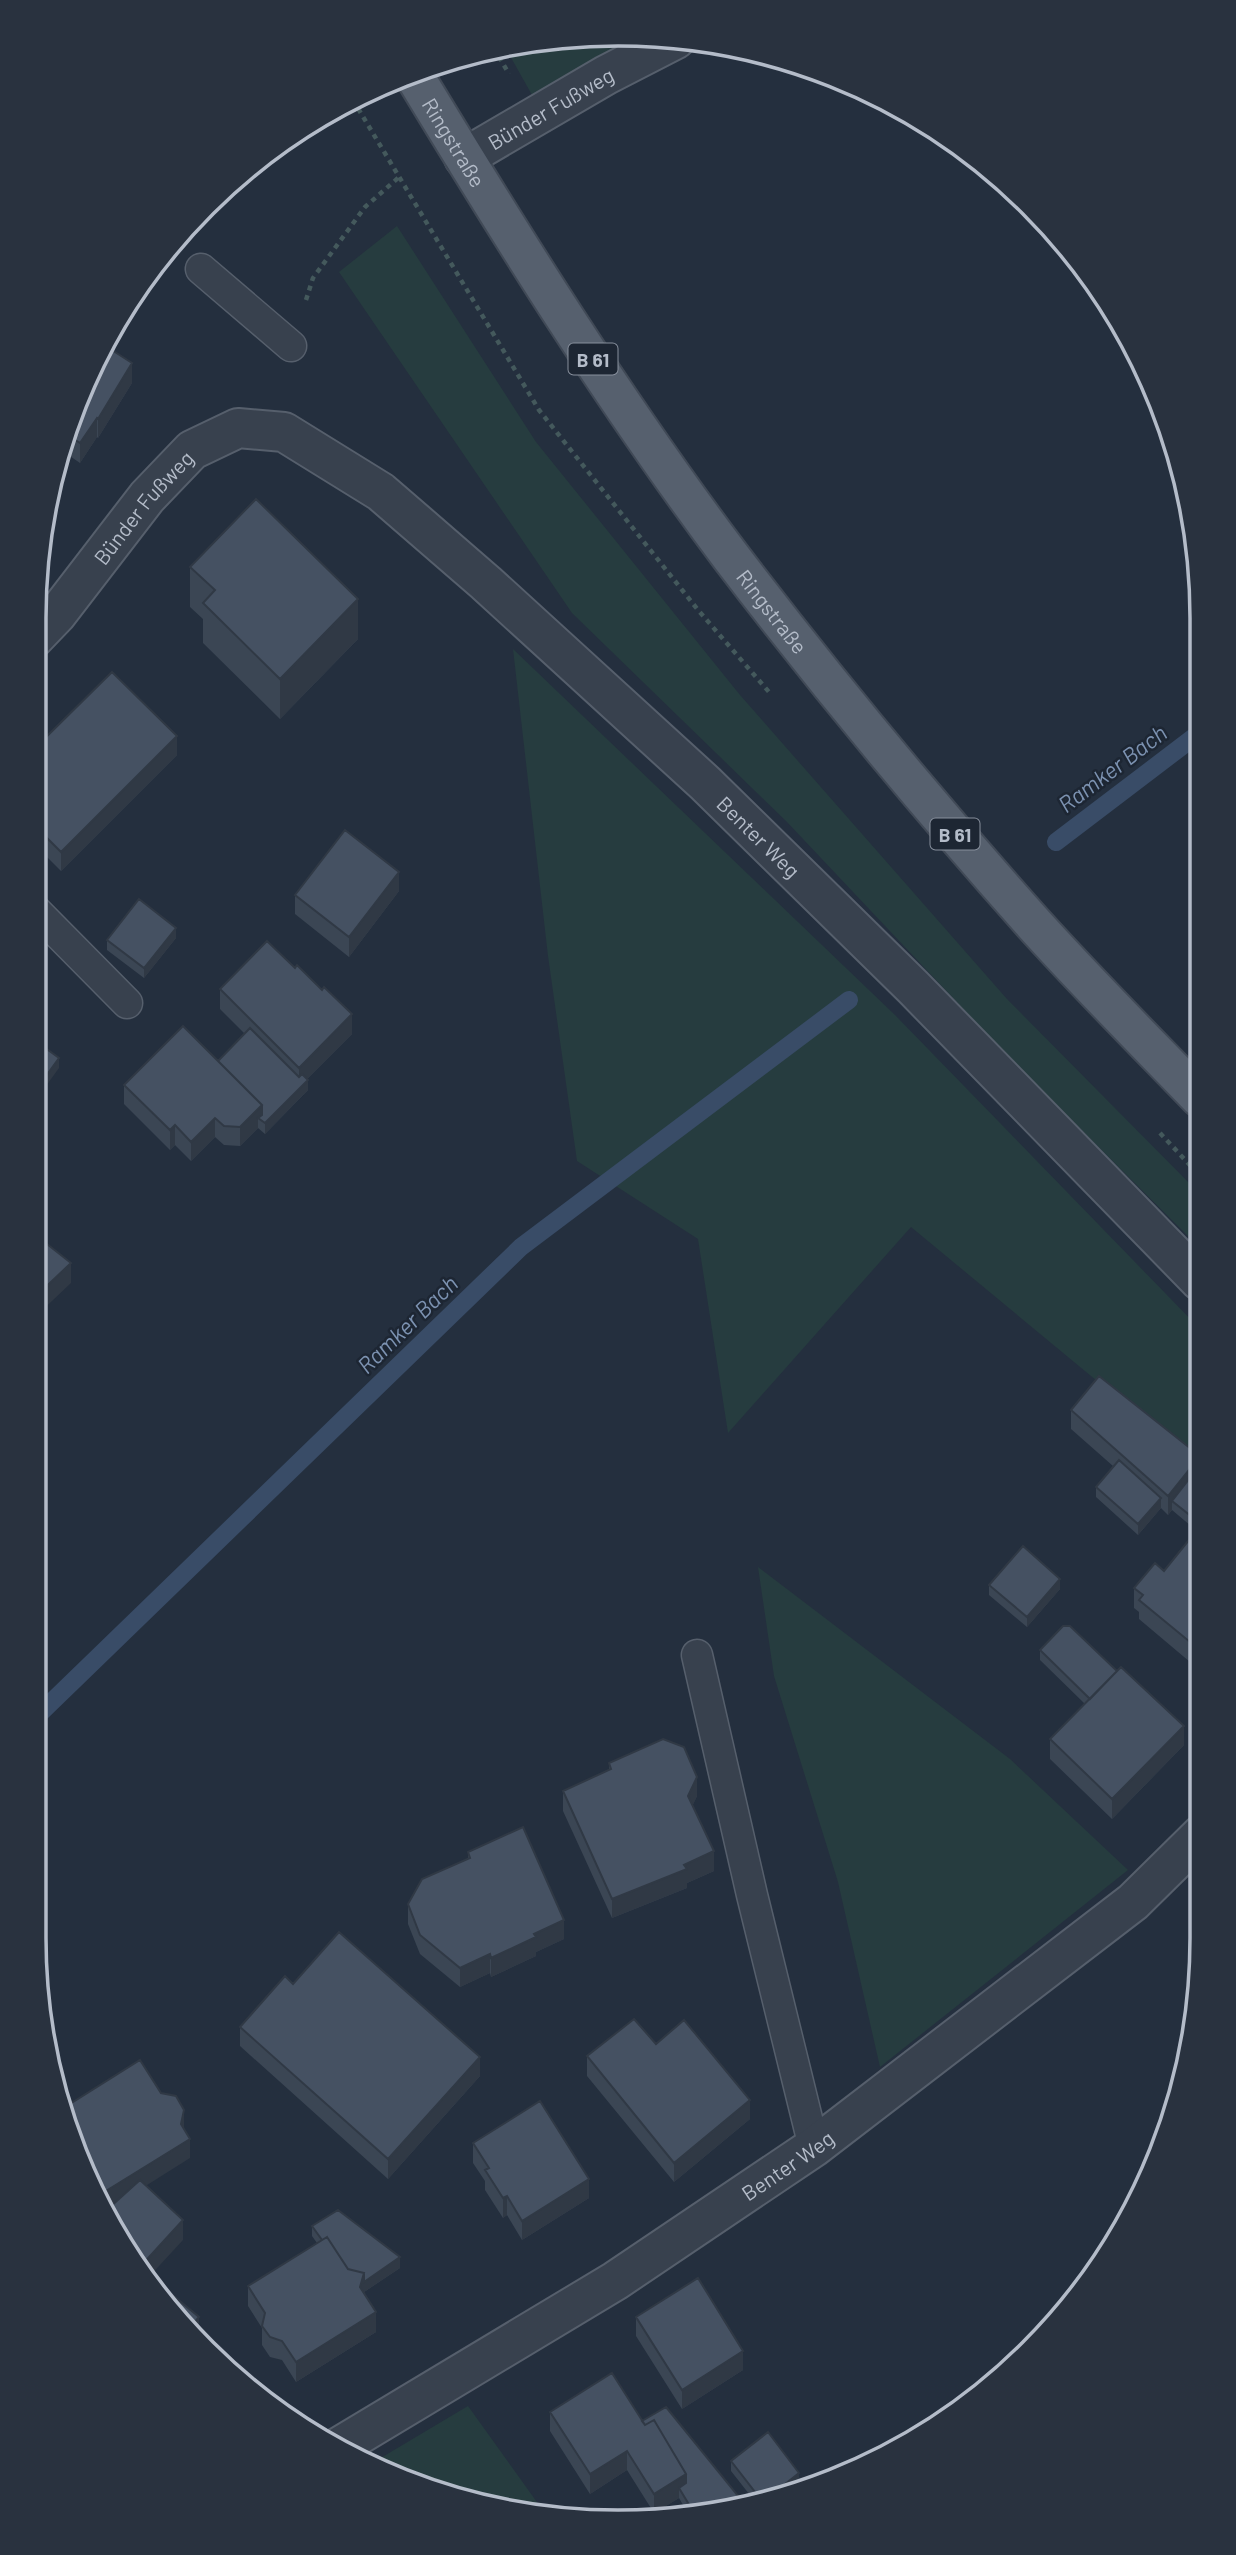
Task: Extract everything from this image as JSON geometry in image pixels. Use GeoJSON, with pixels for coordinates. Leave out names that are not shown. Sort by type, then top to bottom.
{"type":"FeatureCollection","features":[{"type":"Feature","properties":{"kind":"main road","name":"Ringstraße"},"geometry":{"type":"LineString","coordinates":[[418,82],[631,417],[729,555],[948,826],[1035,926],[1190,1088]]}},
{"type":"Feature","properties":{"kind":"street","name":"Bünder Fußweg"},"geometry":{"type":"LineString","coordinates":[[464,158],[606,75],[660,47]]}},
{"type":"Feature","properties":{"kind":"street","name":"Bünder Fußweg"},"geometry":{"type":"LineString","coordinates":[[46,625],[147,497],[192,450],[238,428],[284,432]]}},
{"type":"Feature","properties":{"kind":"street","name":"Benter Weg"},"geometry":{"type":"LineString","coordinates":[[284,432],[381,492],[486,583],[705,783],[913,987],[1190,1271]]}},
{"type":"Feature","properties":{"kind":"street","name":"Benter Weg"},"geometry":{"type":"LineString","coordinates":[[348,2441],[615,2281],[814,2147],[1133,1902],[1190,1847]]}},
{"type":"Feature","properties":{"kind":"lane"},"geometry":{"type":"LineString","coordinates":[[201,269],[291,346]]}},
{"type":"Feature","properties":{"kind":"lane"},"geometry":{"type":"LineString","coordinates":[[46,921],[127,1003]]}},
{"type":"Feature","properties":{"kind":"lane"},"geometry":{"type":"LineString","coordinates":[[697,1655],[814,2147]]}},
{"type":"Feature","properties":{"kind":"path"},"geometry":{"type":"LineString","coordinates":[[291,346],[313,278],[365,207],[398,178],[358,109]]}},
{"type":"Feature","properties":{"kind":"green space"},"geometry":{"type":"Polygon","coordinates":[[[625,46],[532,95],[510,56],[543,50],[625,46]]]}},
{"type":"Feature","properties":{"kind":"green space"},"geometry":{"type":"Polygon","coordinates":[[[397,226],[536,442],[740,695],[1007,999],[1190,1184],[1190,1238],[1021,1070],[787,822],[572,613],[339,272],[397,226]]]}},
{"type":"Feature","properties":{"kind":"green space"},"geometry":{"type":"Polygon","coordinates":[[[513,649],[895,1015],[1190,1319],[1190,1458],[911,1227],[728,1433],[698,1239],[577,1161],[548,956],[513,649]]]}},
{"type":"Feature","properties":{"kind":"green space"},"geometry":{"type":"Polygon","coordinates":[[[758,1567],[1010,1759],[1128,1870],[880,2067],[838,1882],[774,1676],[758,1567]]]}},
{"type":"Feature","properties":{"kind":"green space"},"geometry":{"type":"Polygon","coordinates":[[[468,2406],[538,2504],[470,2490],[381,2458],[468,2406]]]}},
{"type":"Feature","properties":{"kind":"building"},"geometry":{"type":"Polygon","coordinates":[[[112,350],[132,363],[80,443],[74,439],[76,434],[112,350]]]}},
{"type":"Feature","properties":{"kind":"building"},"geometry":{"type":"Polygon","coordinates":[[[256,499],[358,599],[280,679],[203,603],[215,590],[190,567],[256,499]]]}},
{"type":"Feature","properties":{"kind":"building"},"geometry":{"type":"Polygon","coordinates":[[[112,672],[177,736],[61,852],[46,837],[46,737],[112,672]]]}},
{"type":"Feature","properties":{"kind":"building"},"geometry":{"type":"Polygon","coordinates":[[[345,830],[399,872],[349,937],[295,895],[345,830]]]}},
{"type":"Feature","properties":{"kind":"building"},"geometry":{"type":"Polygon","coordinates":[[[139,899],[176,928],[144,968],[107,940],[139,899]]]}},
{"type":"Feature","properties":{"kind":"building"},"geometry":{"type":"Polygon","coordinates":[[[267,941],[322,990],[324,987],[352,1014],[299,1068],[220,989],[267,941]]]}},
{"type":"Feature","properties":{"kind":"building"},"geometry":{"type":"Polygon","coordinates":[[[183,1026],[262,1105],[240,1127],[224,1126],[215,1118],[191,1142],[175,1125],[170,1130],[124,1085],[183,1026]]]}},
{"type":"Feature","properties":{"kind":"building"},"geometry":{"type":"Polygon","coordinates":[[[250,1028],[299,1077],[302,1074],[308,1080],[265,1123],[258,1118],[262,1115],[262,1105],[218,1061],[250,1028]]]}},
{"type":"Feature","properties":{"kind":"building"},"geometry":{"type":"Polygon","coordinates":[[[46,1048],[59,1058],[46,1076],[46,1048]]]}},
{"type":"Feature","properties":{"kind":"building"},"geometry":{"type":"Polygon","coordinates":[[[46,1243],[71,1263],[46,1287],[46,1243]]]}},
{"type":"Feature","properties":{"kind":"building"},"geometry":{"type":"Polygon","coordinates":[[[1099,1376],[1190,1448],[1190,1468],[1168,1496],[1071,1410],[1099,1376]]]}},
{"type":"Feature","properties":{"kind":"building"},"geometry":{"type":"Polygon","coordinates":[[[1119,1460],[1161,1498],[1138,1524],[1096,1487],[1119,1460]]]}},
{"type":"Feature","properties":{"kind":"building"},"geometry":{"type":"Polygon","coordinates":[[[1190,1478],[1190,1515],[1172,1501],[1190,1478]]]}},
{"type":"Feature","properties":{"kind":"building"},"geometry":{"type":"Polygon","coordinates":[[[1190,1539],[1190,1642],[1139,1600],[1143,1595],[1134,1588],[1155,1563],[1164,1571],[1190,1539]]]}},
{"type":"Feature","properties":{"kind":"building"},"geometry":{"type":"Polygon","coordinates":[[[1023,1546],[1060,1579],[1027,1617],[989,1585],[1023,1546]]]}},
{"type":"Feature","properties":{"kind":"building"},"geometry":{"type":"Polygon","coordinates":[[[1063,1626],[1070,1626],[1117,1671],[1090,1699],[1040,1650],[1063,1626]]]}},
{"type":"Feature","properties":{"kind":"building"},"geometry":{"type":"Polygon","coordinates":[[[1121,1667],[1184,1726],[1112,1799],[1050,1739],[1121,1667]]]}},
{"type":"Feature","properties":{"kind":"building"},"geometry":{"type":"Polygon","coordinates":[[[663,1739],[684,1747],[697,1777],[688,1796],[714,1851],[684,1865],[687,1869],[612,1899],[563,1791],[611,1769],[609,1763],[663,1739]]]}},
{"type":"Feature","properties":{"kind":"building"},"geometry":{"type":"Polygon","coordinates":[[[523,1827],[564,1920],[534,1934],[536,1937],[491,1958],[490,1954],[460,1968],[420,1935],[408,1904],[422,1879],[470,1858],[468,1852],[523,1827]]]}},
{"type":"Feature","properties":{"kind":"building"},"geometry":{"type":"Polygon","coordinates":[[[339,1932],[480,2057],[388,2159],[240,2027],[285,1976],[293,1984],[339,1932]]]}},
{"type":"Feature","properties":{"kind":"building"},"geometry":{"type":"Polygon","coordinates":[[[634,2019],[656,2044],[684,2020],[750,2100],[674,2163],[587,2056],[634,2019]]]}},
{"type":"Feature","properties":{"kind":"building"},"geometry":{"type":"Polygon","coordinates":[[[140,2060],[161,2093],[176,2096],[184,2110],[181,2124],[190,2139],[106,2191],[89,2156],[71,2104],[140,2060]]]}},
{"type":"Feature","properties":{"kind":"building"},"geometry":{"type":"Polygon","coordinates":[[[540,2101],[589,2179],[522,2221],[507,2196],[503,2198],[485,2170],[489,2168],[473,2143],[540,2101]]]}},
{"type":"Feature","properties":{"kind":"building"},"geometry":{"type":"Polygon","coordinates":[[[140,2180],[183,2220],[146,2261],[113,2205],[140,2180]]]}},
{"type":"Feature","properties":{"kind":"building"},"geometry":{"type":"Polygon","coordinates":[[[338,2210],[400,2257],[364,2282],[364,2273],[348,2269],[327,2237],[322,2240],[312,2226],[338,2210]]]}},
{"type":"Feature","properties":{"kind":"building"},"geometry":{"type":"Polygon","coordinates":[[[327,2237],[348,2269],[364,2273],[360,2287],[376,2312],[296,2362],[282,2341],[270,2337],[262,2326],[265,2313],[248,2286],[327,2237]]]}},
{"type":"Feature","properties":{"kind":"building"},"geometry":{"type":"Polygon","coordinates":[[[698,2278],[743,2351],[682,2390],[636,2317],[698,2278]]]}},
{"type":"Feature","properties":{"kind":"building"},"geometry":{"type":"Polygon","coordinates":[[[170,2293],[199,2317],[195,2322],[170,2293]]]}},
{"type":"Feature","properties":{"kind":"building"},"geometry":{"type":"Polygon","coordinates":[[[612,2373],[645,2425],[654,2420],[686,2474],[654,2494],[627,2451],[590,2474],[550,2412],[612,2373]]]}},
{"type":"Feature","properties":{"kind":"building"},"geometry":{"type":"Polygon","coordinates":[[[666,2407],[738,2496],[689,2505],[679,2488],[686,2483],[686,2474],[654,2420],[645,2425],[642,2421],[666,2407]]]}},
{"type":"Feature","properties":{"kind":"building"},"geometry":{"type":"Polygon","coordinates":[[[768,2432],[799,2473],[785,2484],[755,2492],[731,2461],[768,2432]]]}},
{"type":"Feature","properties":{"kind":"waterway","name":"Ramker Bach"},"geometry":{"type":"LineString","coordinates":[[1056,842],[1190,740]]}},
{"type":"Feature","properties":{"kind":"waterway","name":"Ramker Bach"},"geometry":{"type":"LineString","coordinates":[[46,1707],[521,1247],[849,1000]]}}]}
